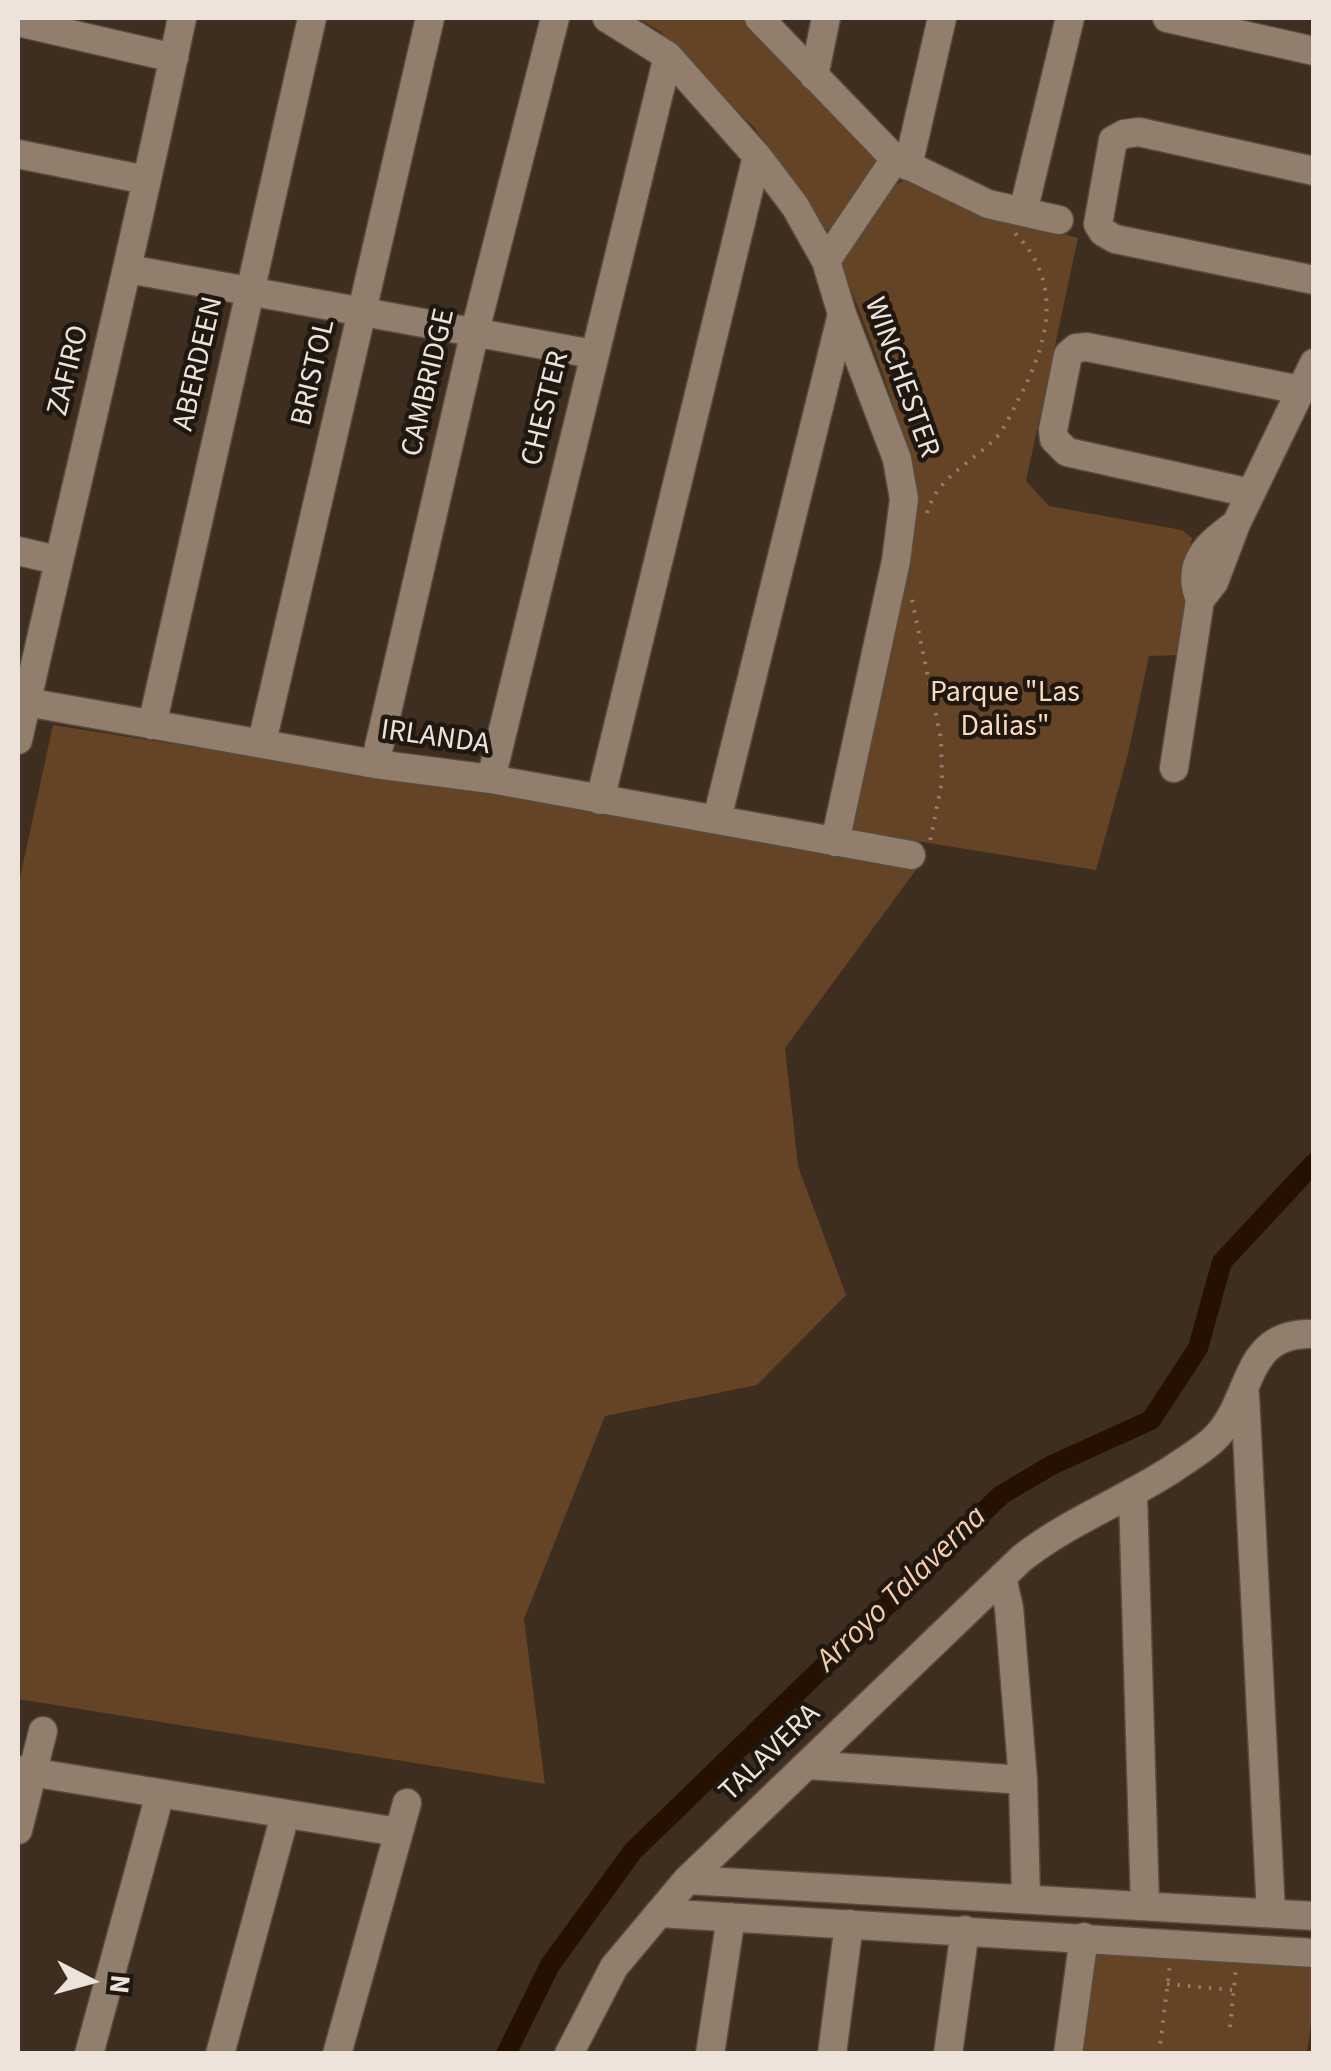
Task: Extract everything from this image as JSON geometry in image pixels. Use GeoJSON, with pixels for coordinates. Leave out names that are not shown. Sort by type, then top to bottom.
{"type":"FeatureCollection","features":[{"type":"Feature","properties":{"kind":"street","name":"ZAFIRO"},"geometry":{"type":"LineString","coordinates":[[18,740],[182,18]]}},
{"type":"Feature","properties":{"kind":"street","name":"ABERDEEN"},"geometry":{"type":"LineString","coordinates":[[152,725],[312,18]]}},
{"type":"Feature","properties":{"kind":"street","name":"BRISTOL"},"geometry":{"type":"LineString","coordinates":[[262,742],[430,18]]}},
{"type":"Feature","properties":{"kind":"street","name":"CAMBRIDGE"},"geometry":{"type":"LineString","coordinates":[[375,764],[475,331],[555,18]]}},
{"type":"Feature","properties":{"kind":"street","name":"WINCHESTER"},"geometry":{"type":"LineString","coordinates":[[607,18],[668,56],[757,156],[795,206],[826,262],[897,459],[904,499],[896,561],[835,842]]}},
{"type":"Feature","properties":{"kind":"street"},"geometry":{"type":"LineString","coordinates":[[759,18],[902,162],[1017,221],[1058,220]]}},
{"type":"Feature","properties":{"kind":"street"},"geometry":{"type":"LineString","coordinates":[[814,76],[826,18]]}},
{"type":"Feature","properties":{"kind":"street"},"geometry":{"type":"LineString","coordinates":[[826,262],[902,162],[942,18]]}},
{"type":"Feature","properties":{"kind":"street"},"geometry":{"type":"LineString","coordinates":[[1017,221],[1070,18]]}},
{"type":"Feature","properties":{"kind":"street"},"geometry":{"type":"LineString","coordinates":[[1167,18],[1314,51]]}},
{"type":"Feature","properties":{"kind":"street"},"geometry":{"type":"LineString","coordinates":[[18,22],[174,58]]}},
{"type":"Feature","properties":{"kind":"street","name":"CHESTER"},"geometry":{"type":"LineString","coordinates":[[492,778],[668,56]]}},
{"type":"Feature","properties":{"kind":"street"},"geometry":{"type":"LineString","coordinates":[[1314,171],[1139,132],[1124,134],[1113,140],[1098,214],[1103,232],[1115,239],[1314,280]]}},
{"type":"Feature","properties":{"kind":"street"},"geometry":{"type":"LineString","coordinates":[[18,154],[146,180]]}},
{"type":"Feature","properties":{"kind":"street"},"geometry":{"type":"LineString","coordinates":[[600,800],[757,156]]}},
{"type":"Feature","properties":{"kind":"street"},"geometry":{"type":"LineString","coordinates":[[128,269],[593,354]]}},
{"type":"Feature","properties":{"kind":"street"},"geometry":{"type":"LineString","coordinates":[[718,819],[842,314]]}},
{"type":"Feature","properties":{"kind":"street"},"geometry":{"type":"LineString","coordinates":[[1250,494],[1067,452],[1054,439],[1052,430],[1068,355],[1076,348],[1087,347],[1300,390]]}},
{"type":"Feature","properties":{"kind":"street"},"geometry":{"type":"LineString","coordinates":[[1174,768],[1200,600],[1214,582],[1236,524],[1314,364]]}},
{"type":"Feature","properties":{"kind":"street"},"geometry":{"type":"LineString","coordinates":[[18,551],[57,560]]}},
{"type":"Feature","properties":{"kind":"street","name":"IRLANDA"},"geometry":{"type":"LineString","coordinates":[[26,702],[375,764],[492,778],[911,854]]}},
{"type":"Feature","properties":{"kind":"street","name":"TALAVERA"},"geometry":{"type":"LineString","coordinates":[[569,2054],[614,1967],[687,1880],[1002,1577],[1052,1534],[1133,1495],[1210,1444],[1228,1424],[1245,1393],[1252,1366],[1266,1347],[1284,1337],[1314,1334]]}},
{"type":"Feature","properties":{"kind":"street"},"geometry":{"type":"LineString","coordinates":[[1245,1393],[1271,1913]]}},
{"type":"Feature","properties":{"kind":"street"},"geometry":{"type":"LineString","coordinates":[[1133,1495],[1145,1906]]}},
{"type":"Feature","properties":{"kind":"street"},"geometry":{"type":"LineString","coordinates":[[1002,1577],[1009,1608],[1022,1780],[1026,1899]]}},
{"type":"Feature","properties":{"kind":"street"},"geometry":{"type":"LineString","coordinates":[[18,1830],[26,1771],[43,1732]]}},
{"type":"Feature","properties":{"kind":"street"},"geometry":{"type":"LineString","coordinates":[[808,1765],[1022,1780]]}},
{"type":"Feature","properties":{"kind":"street"},"geometry":{"type":"LineString","coordinates":[[26,1771],[398,1832]]}},
{"type":"Feature","properties":{"kind":"street"},"geometry":{"type":"LineString","coordinates":[[89,2054],[160,1794]]}},
{"type":"Feature","properties":{"kind":"street"},"geometry":{"type":"LineString","coordinates":[[337,2054],[407,1803]]}},
{"type":"Feature","properties":{"kind":"street"},"geometry":{"type":"LineString","coordinates":[[220,2054],[285,1815]]}},
{"type":"Feature","properties":{"kind":"street"},"geometry":{"type":"LineString","coordinates":[[687,1880],[1314,1916]]}},
{"type":"Feature","properties":{"kind":"street"},"geometry":{"type":"LineString","coordinates":[[659,1913],[1314,1953]]}},
{"type":"Feature","properties":{"kind":"street"},"geometry":{"type":"LineString","coordinates":[[710,2054],[731,1917]]}},
{"type":"Feature","properties":{"kind":"street"},"geometry":{"type":"LineString","coordinates":[[832,2054],[849,1924]]}},
{"type":"Feature","properties":{"kind":"street"},"geometry":{"type":"LineString","coordinates":[[948,2054],[965,1930]]}},
{"type":"Feature","properties":{"kind":"street"},"geometry":{"type":"LineString","coordinates":[[1068,2054],[1084,1937]]}},
{"type":"Feature","properties":{"kind":"path"},"geometry":{"type":"LineString","coordinates":[[924,524],[928,506],[950,475],[993,442],[1033,372],[1047,316],[1048,293],[1017,221]]}},
{"type":"Feature","properties":{"kind":"path"},"geometry":{"type":"LineString","coordinates":[[911,592],[936,705],[942,768],[928,851],[911,854]]}},
{"type":"Feature","properties":{"kind":"path"},"geometry":{"type":"LineString","coordinates":[[1158,2054],[1171,1954]]}},
{"type":"Feature","properties":{"kind":"path"},"geometry":{"type":"LineString","coordinates":[[1230,2027],[1237,1958]]}},
{"type":"Feature","properties":{"kind":"path"},"geometry":{"type":"LineString","coordinates":[[1168,1984],[1232,1990]]}},
{"type":"Feature","properties":{"kind":"green space"},"geometry":{"type":"Polygon","coordinates":[[[637,18],[747,18],[884,160],[835,229],[824,230],[754,127],[690,68],[660,31],[637,18]]]}},
{"type":"Feature","properties":{"kind":"green space","name":"Parque \"Las Dalias\""},"geometry":{"type":"Polygon","coordinates":[[[907,179],[961,205],[1078,238],[1026,481],[1049,506],[1182,530],[1192,538],[1184,575],[1189,605],[1181,655],[1149,656],[1128,754],[1096,870],[848,830],[916,514],[896,415],[838,257],[894,186],[907,179]]]}},
{"type":"Feature","properties":{"kind":"green space"},"geometry":{"type":"Polygon","coordinates":[[[53,725],[921,863],[785,1048],[798,1166],[846,1295],[757,1385],[605,1416],[524,1619],[545,1784],[18,1699],[18,887],[53,725]]]}},
{"type":"Feature","properties":{"kind":"green space"},"geometry":{"type":"Polygon","coordinates":[[[1094,1949],[1313,1964],[1307,2053],[1075,2054],[1094,1949]]]}},
{"type":"Feature","properties":{"kind":"waterway","name":"Arroyo Talaverna"},"geometry":{"type":"LineString","coordinates":[[506,2054],[550,1965],[633,1851],[1001,1495],[1052,1465],[1151,1420],[1198,1348],[1222,1262],[1314,1163]]}}]}
